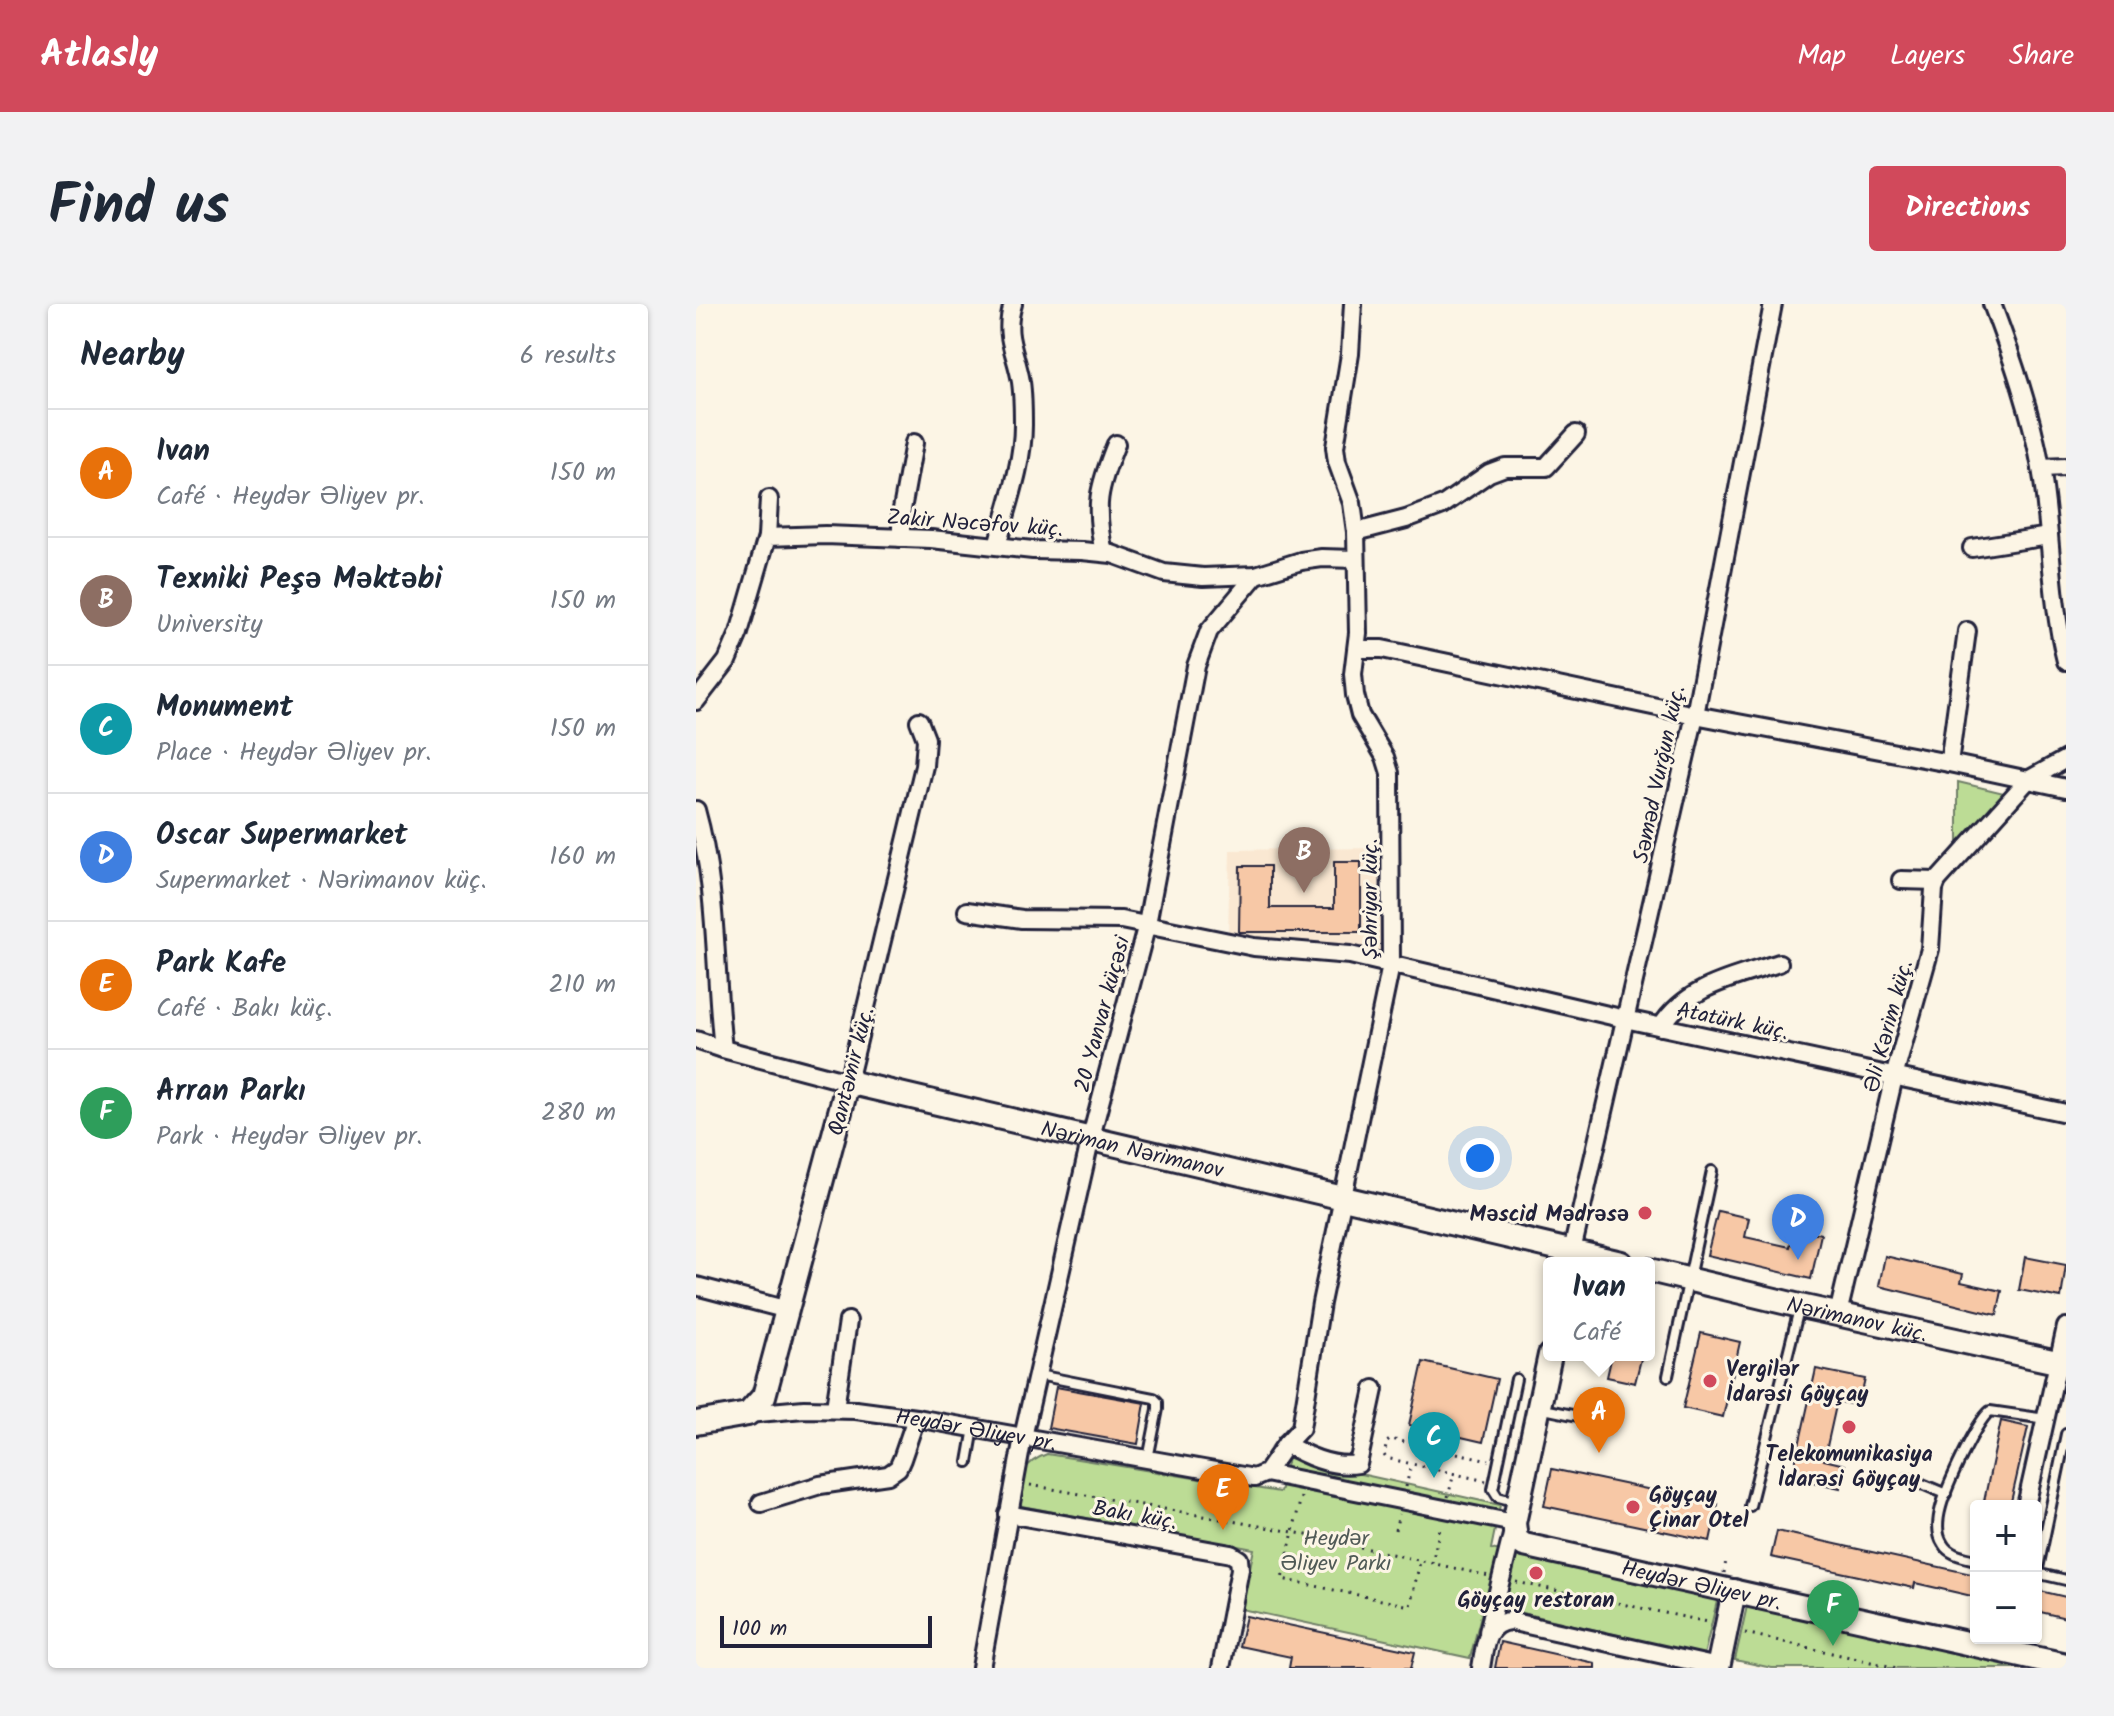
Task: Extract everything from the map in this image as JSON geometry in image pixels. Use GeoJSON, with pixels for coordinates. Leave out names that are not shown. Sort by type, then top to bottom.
{"type":"FeatureCollection","features":[{"type":"Feature","properties":{"kind":"main road","name":"Nəriman Nərimanov"},"geometry":{"type":"LineString","coordinates":[[848,1082],[1342,1197],[1571,1257]]}},
{"type":"Feature","properties":{"kind":"main road","name":"Qantəmir küç."},"geometry":{"type":"LineString","coordinates":[[748,1414],[764,1396],[848,1082]]}},
{"type":"Feature","properties":{"kind":"main road","name":"Nərimanov küç."},"geometry":{"type":"LineString","coordinates":[[1655,1271],[2062,1364]]}},
{"type":"Feature","properties":{"kind":"main road"},"geometry":{"type":"LineString","coordinates":[[1517,1525],[1549,1361]]}},
{"type":"Feature","properties":{"kind":"main road","name":"Heydər Əliyev pr."},"geometry":{"type":"LineString","coordinates":[[696,1423],[748,1414]]}},
{"type":"Feature","properties":{"kind":"main road","name":"Heydər Əliyev pr."},"geometry":{"type":"LineString","coordinates":[[1517,1525],[1734,1591],[1970,1638]]}},
{"type":"Feature","properties":{"kind":"main road"},"geometry":{"type":"LineString","coordinates":[[1718,1667],[1734,1591]]}},
{"type":"Feature","properties":{"kind":"main road","name":"Heydər Əliyev pr."},"geometry":{"type":"LineString","coordinates":[[1997,1644],[2066,1665]]}},
{"type":"Feature","properties":{"kind":"street"},"geometry":{"type":"LineString","coordinates":[[997,546],[1018,465],[1023,429],[1021,381],[1008,338],[1008,320],[1013,304]]}},
{"type":"Feature","properties":{"kind":"street","name":"Şəhriyar küç."},"geometry":{"type":"LineString","coordinates":[[1260,1475],[1301,1428],[1305,1413],[1321,1303],[1391,965],[1390,773],[1385,757],[1360,715],[1358,705],[1353,674],[1357,649],[1356,532],[1352,503],[1337,462],[1335,447],[1347,375],[1353,304]]}},
{"type":"Feature","properties":{"kind":"street","name":"Səməd Vurğun küç."},"geometry":{"type":"LineString","coordinates":[[1571,1257],[1695,715],[1773,304]]}},
{"type":"Feature","properties":{"kind":"street"},"geometry":{"type":"LineString","coordinates":[[1992,304],[2022,392],[2041,468],[2059,627],[2066,661]]}},
{"type":"Feature","properties":{"kind":"street"},"geometry":{"type":"LineString","coordinates":[[1356,532],[1406,519],[1443,505],[1489,473],[1505,467],[1546,467],[1576,434]]}},
{"type":"Feature","properties":{"kind":"street"},"geometry":{"type":"LineString","coordinates":[[901,538],[901,515],[914,443]]}},
{"type":"Feature","properties":{"kind":"street"},"geometry":{"type":"LineString","coordinates":[[1104,553],[1098,521],[1099,492],[1116,444]]}},
{"type":"Feature","properties":{"kind":"street"},"geometry":{"type":"LineString","coordinates":[[2041,468],[2066,467]]}},
{"type":"Feature","properties":{"kind":"street"},"geometry":{"type":"LineString","coordinates":[[696,701],[727,661],[739,633],[767,537],[769,499]]}},
{"type":"Feature","properties":{"kind":"street"},"geometry":{"type":"LineString","coordinates":[[1972,548],[2049,536]]}},
{"type":"Feature","properties":{"kind":"street","name":"Zakir Nəcəfov küç."},"geometry":{"type":"LineString","coordinates":[[767,537],[901,538],[1104,553],[1164,573],[1203,577],[1256,575],[1322,558],[1355,559]]}},
{"type":"Feature","properties":{"kind":"street","name":"20 Yanvar küçəsi"},"geometry":{"type":"LineString","coordinates":[[981,1668],[1023,1437],[1091,1137],[1147,924],[1196,666],[1209,631],[1256,575]]}},
{"type":"Feature","properties":{"kind":"street"},"geometry":{"type":"LineString","coordinates":[[1949,763],[1967,631]]}},
{"type":"Feature","properties":{"kind":"street"},"geometry":{"type":"LineString","coordinates":[[1357,649],[1382,649],[2066,788]]}},
{"type":"Feature","properties":{"kind":"street","name":"Qantəmir küç."},"geometry":{"type":"LineString","coordinates":[[848,1082],[924,766],[926,739],[919,721]]}},
{"type":"Feature","properties":{"kind":"street"},"geometry":{"type":"LineString","coordinates":[[1901,880],[1937,881],[2028,780],[2066,759]]}},
{"type":"Feature","properties":{"kind":"street"},"geometry":{"type":"LineString","coordinates":[[696,810],[711,880],[723,1049]]}},
{"type":"Feature","properties":{"kind":"street","name":"Əli Kərim küç."},"geometry":{"type":"LineString","coordinates":[[1838,1314],[1894,1077],[1930,949],[1937,881]]}},
{"type":"Feature","properties":{"kind":"street","name":"Atatürk küç."},"geometry":{"type":"LineString","coordinates":[[967,911],[1011,918],[1110,919],[1254,947],[1350,955],[1661,1027],[2066,1113]]}},
{"type":"Feature","properties":{"kind":"street"},"geometry":{"type":"LineString","coordinates":[[1661,1027],[1671,1011],[1706,987],[1779,963]]}},
{"type":"Feature","properties":{"kind":"street","name":"Nəriman Nərimanov"},"geometry":{"type":"LineString","coordinates":[[696,1040],[848,1082]]}},
{"type":"Feature","properties":{"kind":"street"},"geometry":{"type":"LineString","coordinates":[[696,1286],[788,1310]]}},
{"type":"Feature","properties":{"kind":"street"},"geometry":{"type":"LineString","coordinates":[[835,1408],[848,1321]]}},
{"type":"Feature","properties":{"kind":"street"},"geometry":{"type":"LineString","coordinates":[[2027,1500],[2062,1364],[2066,1327]]}},
{"type":"Feature","properties":{"kind":"street"},"geometry":{"type":"LineString","coordinates":[[1286,1444],[1311,1457],[1358,1464],[1374,1389]]}},
{"type":"Feature","properties":{"kind":"street","name":"Heydər Əliyev pr."},"geometry":{"type":"LineString","coordinates":[[748,1414],[835,1408],[916,1418],[1148,1460],[1260,1475],[1517,1525]]}},
{"type":"Feature","properties":{"kind":"street"},"geometry":{"type":"LineString","coordinates":[[761,1503],[820,1485],[888,1475],[898,1468],[916,1418]]}},
{"type":"Feature","properties":{"kind":"street","name":"Bakı küç."},"geometry":{"type":"LineString","coordinates":[[1008,1514],[1231,1554],[1239,1559],[1240,1569],[1221,1668]]}},
{"type":"Feature","properties":{"kind":"street"},"geometry":{"type":"LineString","coordinates":[[1481,1668],[1517,1525]]}},
{"type":"Feature","properties":{"kind":"street"},"geometry":{"type":"LineString","coordinates":[[1488,1634],[1492,1627],[1509,1621],[1718,1667]]}},
{"type":"Feature","properties":{"kind":"lane"},"geometry":{"type":"LineString","coordinates":[[1668,1376],[1712,1171]]}},
{"type":"Feature","properties":{"kind":"lane"},"geometry":{"type":"LineString","coordinates":[[1750,1506],[1800,1306]]}},
{"type":"Feature","properties":{"kind":"lane"},"geometry":{"type":"LineString","coordinates":[[1037,1374],[1154,1398],[1158,1409],[1148,1460]]}},
{"type":"Feature","properties":{"kind":"lane"},"geometry":{"type":"LineString","coordinates":[[1516,1379],[1493,1489],[1517,1525]]}},
{"type":"Feature","properties":{"kind":"lane"},"geometry":{"type":"LineString","coordinates":[[1539,1408],[1587,1418]]}},
{"type":"Feature","properties":{"kind":"lane"},"geometry":{"type":"LineString","coordinates":[[1970,1558],[1954,1554],[1943,1545],[1938,1531],[1941,1506],[1986,1414],[2002,1411],[2046,1419]]}},
{"type":"Feature","properties":{"kind":"lane"},"geometry":{"type":"LineString","coordinates":[[968,1462],[974,1428]]}},
{"type":"Feature","properties":{"kind":"lane"},"geometry":{"type":"LineString","coordinates":[[2036,1572],[2066,1434]]}},
{"type":"Feature","properties":{"kind":"lane"},"geometry":{"type":"LineString","coordinates":[[1908,1478],[1946,1494]]}},
{"type":"Feature","properties":{"kind":"lane"},"geometry":{"type":"LineString","coordinates":[[2042,1574],[2066,1580]]}},
{"type":"Feature","properties":{"kind":"path"},"geometry":{"type":"LineString","coordinates":[[1493,1482],[1386,1458],[1387,1442],[1391,1439],[1498,1462]]}},
{"type":"Feature","properties":{"kind":"path"},"geometry":{"type":"LineString","coordinates":[[1021,1483],[1293,1532],[1494,1577]]}},
{"type":"Feature","properties":{"kind":"path"},"geometry":{"type":"LineString","coordinates":[[1303,1488],[1282,1579],[1410,1606],[1421,1562]]}},
{"type":"Feature","properties":{"kind":"path"},"geometry":{"type":"LineString","coordinates":[[1510,1580],[1712,1623]]}},
{"type":"Feature","properties":{"kind":"path"},"geometry":{"type":"LineString","coordinates":[[1741,1632],[1897,1668]]}},
{"type":"Feature","properties":{"kind":"shaded area"},"geometry":{"type":"Polygon","coordinates":[[[1379,848],[1381,953],[1228,936],[1230,850],[1379,848]]]}},
{"type":"Feature","properties":{"kind":"green space"},"geometry":{"type":"Polygon","coordinates":[[[1958,782],[2004,793],[1958,844],[1958,782]]]}},
{"type":"Feature","properties":{"kind":"green space","name":"Heydər Əliyev Parkı"},"geometry":{"type":"Polygon","coordinates":[[[1047,1454],[1280,1492],[1288,1458],[1500,1505],[1491,1549],[1718,1597],[1704,1655],[1484,1604],[1470,1658],[1241,1609],[1254,1549],[1016,1505],[1026,1468],[1047,1454]]]}},
{"type":"Feature","properties":{"kind":"green space"},"geometry":{"type":"Polygon","coordinates":[[[1747,1606],[2027,1668],[1772,1668],[1735,1660],[1747,1606]]]}},
{"type":"Feature","properties":{"kind":"building"},"geometry":{"type":"Polygon","coordinates":[[[1334,862],[1361,862],[1361,932],[1239,932],[1240,866],[1270,866],[1270,908],[1334,908],[1334,862]]]}},
{"type":"Feature","properties":{"kind":"building"},"geometry":{"type":"Polygon","coordinates":[[[1718,1211],[1749,1218],[1745,1237],[1790,1247],[1794,1228],[1821,1234],[1811,1279],[1707,1255],[1718,1211]]]}},
{"type":"Feature","properties":{"kind":"building"},"geometry":{"type":"Polygon","coordinates":[[[1885,1256],[1963,1274],[1961,1282],[2002,1291],[1997,1315],[1879,1286],[1885,1256]]]}},
{"type":"Feature","properties":{"kind":"building"},"geometry":{"type":"Polygon","coordinates":[[[2025,1257],[2066,1265],[2061,1298],[2019,1290],[2025,1257]]]}},
{"type":"Feature","properties":{"kind":"building"},"geometry":{"type":"Polygon","coordinates":[[[1701,1333],[1740,1342],[1723,1417],[1683,1408],[1701,1333]]]}},
{"type":"Feature","properties":{"kind":"building"},"geometry":{"type":"Polygon","coordinates":[[[1611,1361],[1640,1361],[1635,1383],[1607,1377],[1611,1361]]]}},
{"type":"Feature","properties":{"kind":"building"},"geometry":{"type":"Polygon","coordinates":[[[1423,1362],[1497,1379],[1483,1442],[1409,1425],[1423,1362]]]}},
{"type":"Feature","properties":{"kind":"building"},"geometry":{"type":"Polygon","coordinates":[[[1816,1369],[1865,1379],[1859,1406],[1837,1401],[1824,1460],[1845,1465],[1840,1488],[1792,1477],[1816,1369]]]}},
{"type":"Feature","properties":{"kind":"building"},"geometry":{"type":"Polygon","coordinates":[[[1056,1387],[1145,1403],[1138,1444],[1048,1428],[1056,1387]]]}},
{"type":"Feature","properties":{"kind":"building"},"geometry":{"type":"Polygon","coordinates":[[[2001,1421],[2028,1427],[2011,1500],[1984,1500],[2001,1421]]]}},
{"type":"Feature","properties":{"kind":"building"},"geometry":{"type":"Polygon","coordinates":[[[1552,1469],[1718,1504],[1710,1541],[1544,1506],[1552,1469]]]}},
{"type":"Feature","properties":{"kind":"building"},"geometry":{"type":"Polygon","coordinates":[[[1777,1531],[1970,1574],[1970,1596],[1915,1583],[1914,1588],[1771,1557],[1777,1531]]]}},
{"type":"Feature","properties":{"kind":"building"},"geometry":{"type":"Polygon","coordinates":[[[2042,1591],[2066,1597],[2066,1618],[2042,1612],[2042,1591]]]}},
{"type":"Feature","properties":{"kind":"building"},"geometry":{"type":"Polygon","coordinates":[[[1246,1616],[1415,1652],[1411,1668],[1289,1668],[1291,1657],[1239,1646],[1246,1616]]]}},
{"type":"Feature","properties":{"kind":"building"},"geometry":{"type":"Polygon","coordinates":[[[1500,1642],[1595,1663],[1595,1668],[1495,1668],[1500,1642]]]}},
{"type":"Feature","properties":{"kind":"place","name":"Texniki Peşə Məktəbi"},"geometry":{"type":"Point","coordinates":[1304,893]}},
{"type":"Feature","properties":{"kind":"place","name":"Məscid Mədrəsə"},"geometry":{"type":"Point","coordinates":[1645,1213]}},
{"type":"Feature","properties":{"kind":"place","name":"Oscar Supermarket"},"geometry":{"type":"Point","coordinates":[1798,1260]}},
{"type":"Feature","properties":{"kind":"place","name":"Vergilər İdarəsi Göyçay"},"geometry":{"type":"Point","coordinates":[1710,1381]}},
{"type":"Feature","properties":{"kind":"place","name":"Telekomunikasiya İdarəsi Göyçay"},"geometry":{"type":"Point","coordinates":[1849,1427]}},
{"type":"Feature","properties":{"kind":"place","name":"Ivan"},"geometry":{"type":"Point","coordinates":[1599,1453]}},
{"type":"Feature","properties":{"kind":"place","name":"Monument"},"geometry":{"type":"Point","coordinates":[1434,1478]}},
{"type":"Feature","properties":{"kind":"place","name":"Göyçay Çinar Otel"},"geometry":{"type":"Point","coordinates":[1633,1507]}},
{"type":"Feature","properties":{"kind":"place","name":"Park Kafe"},"geometry":{"type":"Point","coordinates":[1223,1530]}},
{"type":"Feature","properties":{"kind":"place","name":"Göyçay restoran"},"geometry":{"type":"Point","coordinates":[1536,1573]}},
{"type":"Feature","properties":{"kind":"place","name":"Arran Parkı"},"geometry":{"type":"Point","coordinates":[1833,1646]}}]}
